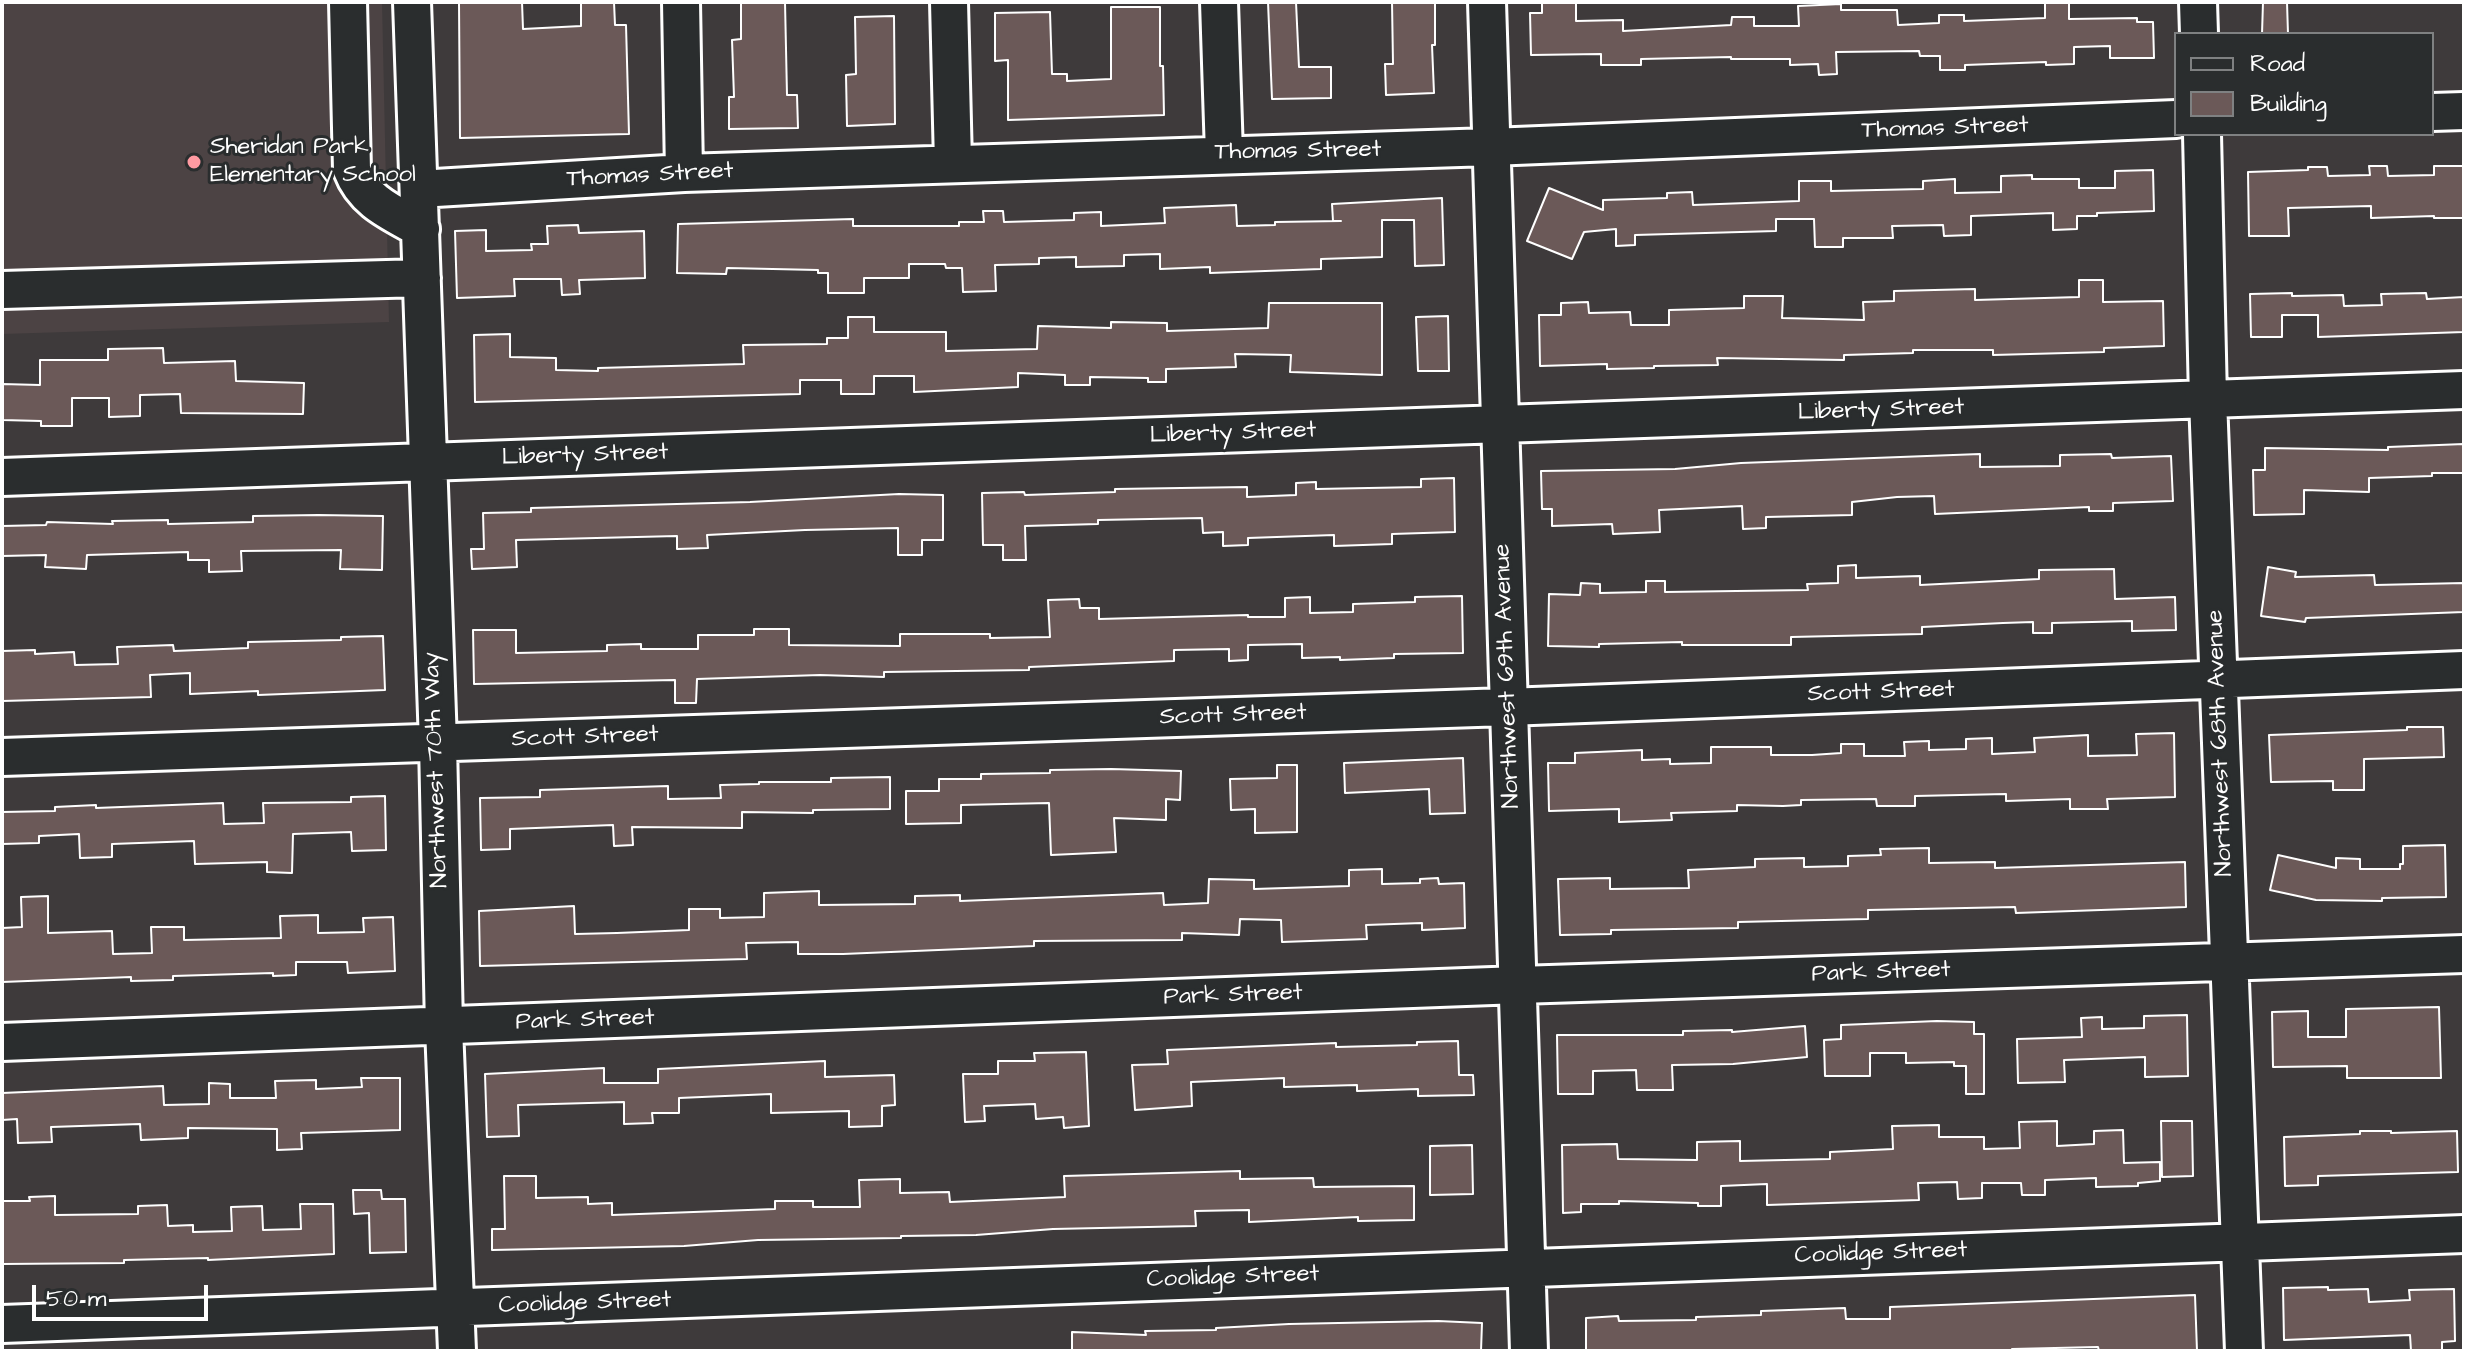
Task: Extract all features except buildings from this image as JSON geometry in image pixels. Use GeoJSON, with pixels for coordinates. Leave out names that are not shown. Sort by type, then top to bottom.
{"type":"FeatureCollection","features":[{"type":"Feature","properties":{"kind":"street"},"geometry":{"type":"LineString","coordinates":[[348,2],[352,170],[358,185],[369,199],[421,229]]}},
{"type":"Feature","properties":{"kind":"street","name":"Northwest 70th Way"},"geometry":{"type":"LineString","coordinates":[[412,2],[457,1351]]}},
{"type":"Feature","properties":{"kind":"street"},"geometry":{"type":"LineString","coordinates":[[681,2],[684,173]]}},
{"type":"Feature","properties":{"kind":"street"},"geometry":{"type":"LineString","coordinates":[[949,2],[953,163]]}},
{"type":"Feature","properties":{"kind":"street"},"geometry":{"type":"LineString","coordinates":[[1219,2],[1224,154]]}},
{"type":"Feature","properties":{"kind":"street","name":"Northwest 69th Avenue"},"geometry":{"type":"LineString","coordinates":[[1487,2],[1529,1351]]}},
{"type":"Feature","properties":{"kind":"street"},"geometry":{"type":"LineString","coordinates":[[2198,2],[2199,32]]}},
{"type":"Feature","properties":{"kind":"street"},"geometry":{"type":"LineString","coordinates":[[2434,112],[2464,111]]}},
{"type":"Feature","properties":{"kind":"street","name":"Thomas Street"},"geometry":{"type":"LineString","coordinates":[[419,189],[684,173],[1491,147],[2174,119]]}},
{"type":"Feature","properties":{"kind":"street","name":"Northwest 68th Avenue"},"geometry":{"type":"LineString","coordinates":[[2202,136],[2208,399],[2244,1351]]}},
{"type":"Feature","properties":{"kind":"street"},"geometry":{"type":"LineString","coordinates":[[2,290],[422,278]]}},
{"type":"Feature","properties":{"kind":"street","name":"Liberty Street"},"geometry":{"type":"LineString","coordinates":[[2,477],[2464,390]]}},
{"type":"Feature","properties":{"kind":"street","name":"Scott Street"},"geometry":{"type":"LineString","coordinates":[[2,757],[1507,707],[2464,670]]}},
{"type":"Feature","properties":{"kind":"street","name":"Park Street"},"geometry":{"type":"LineString","coordinates":[[2,1042],[1519,985],[2464,954]]}},
{"type":"Feature","properties":{"kind":"street","name":"Coolidge Street"},"geometry":{"type":"LineString","coordinates":[[2,1324],[2464,1234]]}},
{"type":"Feature","properties":{"kind":"shaded area","name":"Sheridan Park Elementary School"},"geometry":{"type":"Polygon","coordinates":[[[2,2],[382,2],[389,322],[2,334],[2,2]]]}},
{"type":"Feature","properties":{"kind":"place","name":"Sheridan Park Elementary School"},"geometry":{"type":"Point","coordinates":[194,162]}}]}
